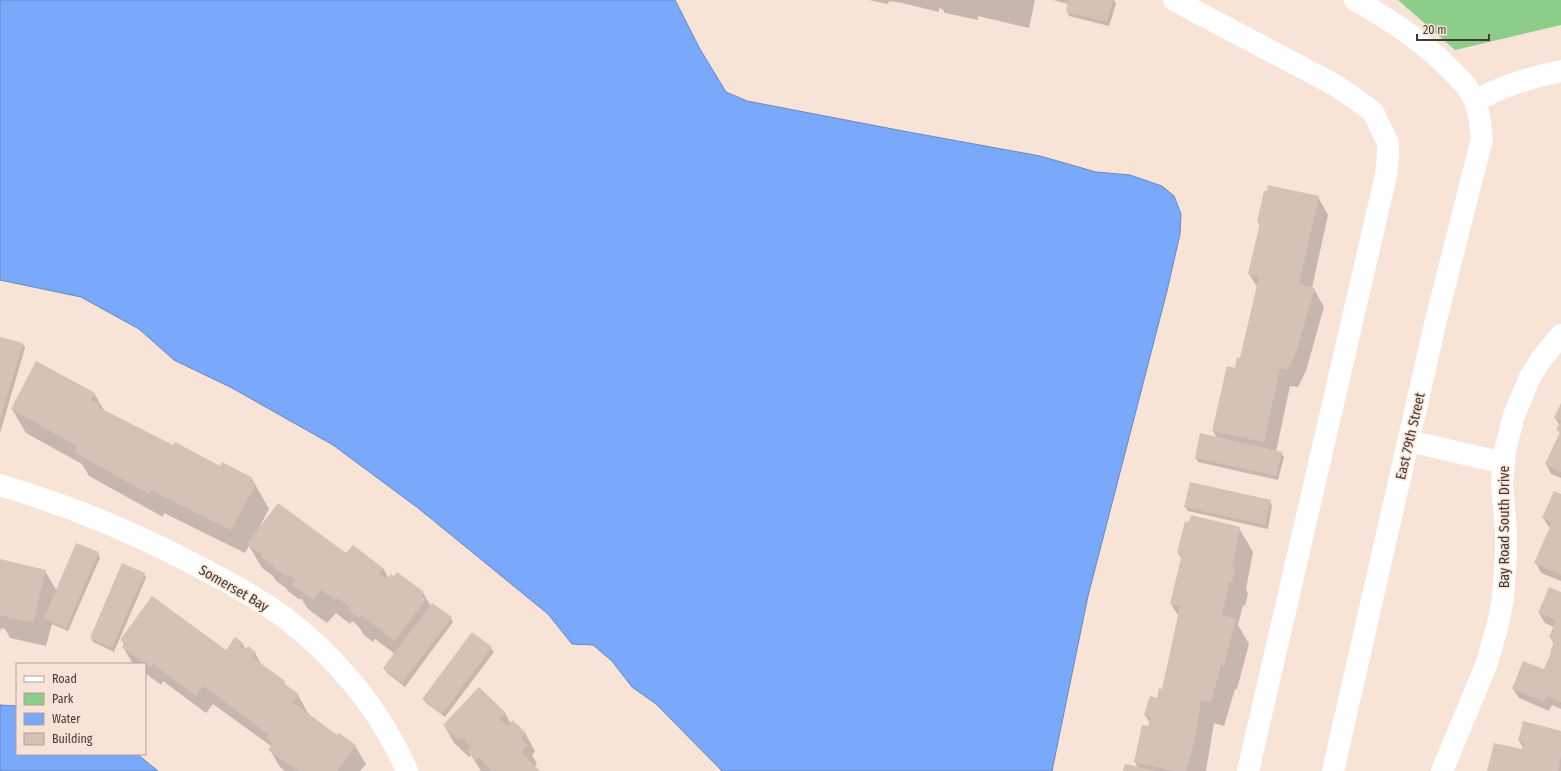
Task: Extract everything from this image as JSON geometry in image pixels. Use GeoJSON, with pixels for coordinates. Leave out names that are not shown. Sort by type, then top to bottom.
{"type":"FeatureCollection","features":[{"type":"Feature","properties":{"kind":"street"},"geometry":{"type":"LineString","coordinates":[[1174,0],[1335,85],[1373,112],[1388,143],[1388,156],[1384,183],[1248,771]]}},
{"type":"Feature","properties":{"kind":"street","name":"East 79th Street"},"geometry":{"type":"LineString","coordinates":[[1333,771],[1451,258],[1482,139],[1482,123],[1476,102],[1462,80],[1443,60],[1399,26],[1355,0]]}},
{"type":"Feature","properties":{"kind":"street"},"geometry":{"type":"LineString","coordinates":[[1476,102],[1482,97],[1524,80],[1561,71]]}},
{"type":"Feature","properties":{"kind":"street","name":"Bay Road South Drive"},"geometry":{"type":"LineString","coordinates":[[1442,771],[1487,663],[1500,620],[1506,553],[1506,530],[1502,485],[1505,451],[1513,418],[1530,377],[1542,358],[1561,334]]}},
{"type":"Feature","properties":{"kind":"street"},"geometry":{"type":"LineString","coordinates":[[1409,441],[1504,463]]}},
{"type":"Feature","properties":{"kind":"street","name":"Somerset Bay"},"geometry":{"type":"LineString","coordinates":[[0,485],[64,506],[155,544],[224,580],[284,618],[335,662],[364,696],[383,724],[407,771]]}},
{"type":"Feature","properties":{"kind":"green space"},"geometry":{"type":"Polygon","coordinates":[[[1398,0],[1561,0],[1561,25],[1455,50],[1398,0]]]}},
{"type":"Feature","properties":{"kind":"water"},"geometry":{"type":"Polygon","coordinates":[[[0,0],[675,0],[700,49],[726,92],[747,101],[1040,156],[1096,172],[1130,175],[1162,186],[1174,196],[1181,214],[1180,234],[1167,291],[1088,596],[1052,771],[722,771],[656,704],[632,687],[612,661],[593,645],[572,644],[548,614],[418,508],[333,445],[232,388],[174,360],[139,329],[81,297],[0,280],[0,0]]]}},
{"type":"Feature","properties":{"kind":"water"},"geometry":{"type":"Polygon","coordinates":[[[0,705],[16,706],[16,755],[138,755],[158,771],[0,771],[0,705]]]}},
{"type":"Feature","properties":{"kind":"building"},"geometry":{"type":"Polygon","coordinates":[[[1068,0],[1113,0],[1107,22],[1066,12],[1068,0]]]}},
{"type":"Feature","properties":{"kind":"building"},"geometry":{"type":"Polygon","coordinates":[[[1268,185],[1319,196],[1299,284],[1315,288],[1296,352],[1288,370],[1280,368],[1264,442],[1212,431],[1227,366],[1235,368],[1237,357],[1240,358],[1259,277],[1248,274],[1260,223],[1257,222],[1264,191],[1267,191],[1268,185]]]}},
{"type":"Feature","properties":{"kind":"building"},"geometry":{"type":"Polygon","coordinates":[[[0,337],[23,343],[0,420],[0,337]]]}},
{"type":"Feature","properties":{"kind":"building"},"geometry":{"type":"Polygon","coordinates":[[[36,361],[95,393],[91,400],[100,404],[98,407],[173,445],[175,442],[220,466],[222,462],[253,478],[250,482],[256,484],[231,530],[151,490],[149,494],[74,452],[77,446],[11,409],[36,361]]]}},
{"type":"Feature","properties":{"kind":"building"},"geometry":{"type":"Polygon","coordinates":[[[1561,403],[1561,421],[1554,418],[1561,403]]]}},
{"type":"Feature","properties":{"kind":"building"},"geometry":{"type":"Polygon","coordinates":[[[1561,421],[1561,472],[1545,464],[1560,432],[1556,430],[1561,421]]]}},
{"type":"Feature","properties":{"kind":"building"},"geometry":{"type":"Polygon","coordinates":[[[1200,433],[1282,452],[1276,476],[1195,458],[1200,433]]]}},
{"type":"Feature","properties":{"kind":"building"},"geometry":{"type":"Polygon","coordinates":[[[1190,482],[1271,500],[1265,525],[1184,507],[1190,482]]]}},
{"type":"Feature","properties":{"kind":"building"},"geometry":{"type":"Polygon","coordinates":[[[1554,491],[1561,494],[1561,575],[1534,563],[1552,522],[1542,518],[1554,491]]]}},
{"type":"Feature","properties":{"kind":"building"},"geometry":{"type":"Polygon","coordinates":[[[278,503],[346,553],[353,545],[383,568],[379,573],[387,579],[391,574],[394,576],[397,572],[424,592],[421,596],[426,599],[395,641],[361,615],[359,618],[349,611],[351,608],[338,598],[336,600],[321,590],[313,600],[292,585],[296,581],[288,574],[286,577],[261,557],[262,555],[247,544],[278,503]]]}},
{"type":"Feature","properties":{"kind":"building"},"geometry":{"type":"Polygon","coordinates":[[[1191,515],[1240,527],[1232,568],[1235,569],[1232,582],[1229,582],[1222,615],[1236,619],[1224,666],[1221,665],[1211,702],[1201,700],[1195,739],[1186,771],[1174,771],[1134,762],[1142,725],[1148,726],[1151,717],[1144,715],[1150,696],[1157,698],[1159,688],[1162,689],[1180,606],[1170,604],[1182,554],[1177,553],[1185,521],[1189,522],[1191,515]]]}},
{"type":"Feature","properties":{"kind":"building"},"geometry":{"type":"Polygon","coordinates":[[[76,543],[99,552],[66,628],[44,618],[76,543]]]}},
{"type":"Feature","properties":{"kind":"building"},"geometry":{"type":"Polygon","coordinates":[[[0,559],[46,570],[33,623],[0,615],[0,559]]]}},
{"type":"Feature","properties":{"kind":"building"},"geometry":{"type":"Polygon","coordinates":[[[122,563],[145,573],[112,648],[90,638],[122,563]]]}},
{"type":"Feature","properties":{"kind":"building"},"geometry":{"type":"Polygon","coordinates":[[[1549,587],[1561,592],[1561,702],[1547,696],[1544,702],[1512,689],[1523,661],[1544,669],[1552,651],[1550,651],[1555,640],[1549,637],[1556,620],[1538,613],[1549,587]]]}},
{"type":"Feature","properties":{"kind":"building"},"geometry":{"type":"Polygon","coordinates":[[[152,596],[226,650],[235,637],[243,643],[240,647],[245,650],[248,646],[256,652],[252,657],[285,681],[283,683],[299,694],[293,702],[337,735],[339,733],[356,745],[337,771],[298,771],[268,750],[273,744],[266,738],[269,735],[203,686],[196,696],[153,664],[150,667],[122,647],[125,643],[120,640],[152,596]]]}},
{"type":"Feature","properties":{"kind":"building"},"geometry":{"type":"Polygon","coordinates":[[[432,603],[452,617],[402,683],[383,668],[432,603]]]}},
{"type":"Feature","properties":{"kind":"building"},"geometry":{"type":"Polygon","coordinates":[[[472,632],[492,647],[442,714],[422,699],[472,632]]]}},
{"type":"Feature","properties":{"kind":"building"},"geometry":{"type":"Polygon","coordinates":[[[479,687],[506,713],[499,719],[507,726],[513,720],[526,733],[521,739],[528,745],[521,752],[540,771],[491,771],[479,757],[477,760],[467,751],[471,747],[461,737],[458,740],[443,725],[479,687]]]}},
{"type":"Feature","properties":{"kind":"building"},"geometry":{"type":"Polygon","coordinates":[[[1523,721],[1561,731],[1561,756],[1558,771],[1487,771],[1494,743],[1522,749],[1524,742],[1518,741],[1523,721]]]}},
{"type":"Feature","properties":{"kind":"building"},"geometry":{"type":"Polygon","coordinates":[[[1125,764],[1154,770],[1154,771],[1123,771],[1125,764]]]}}]}
